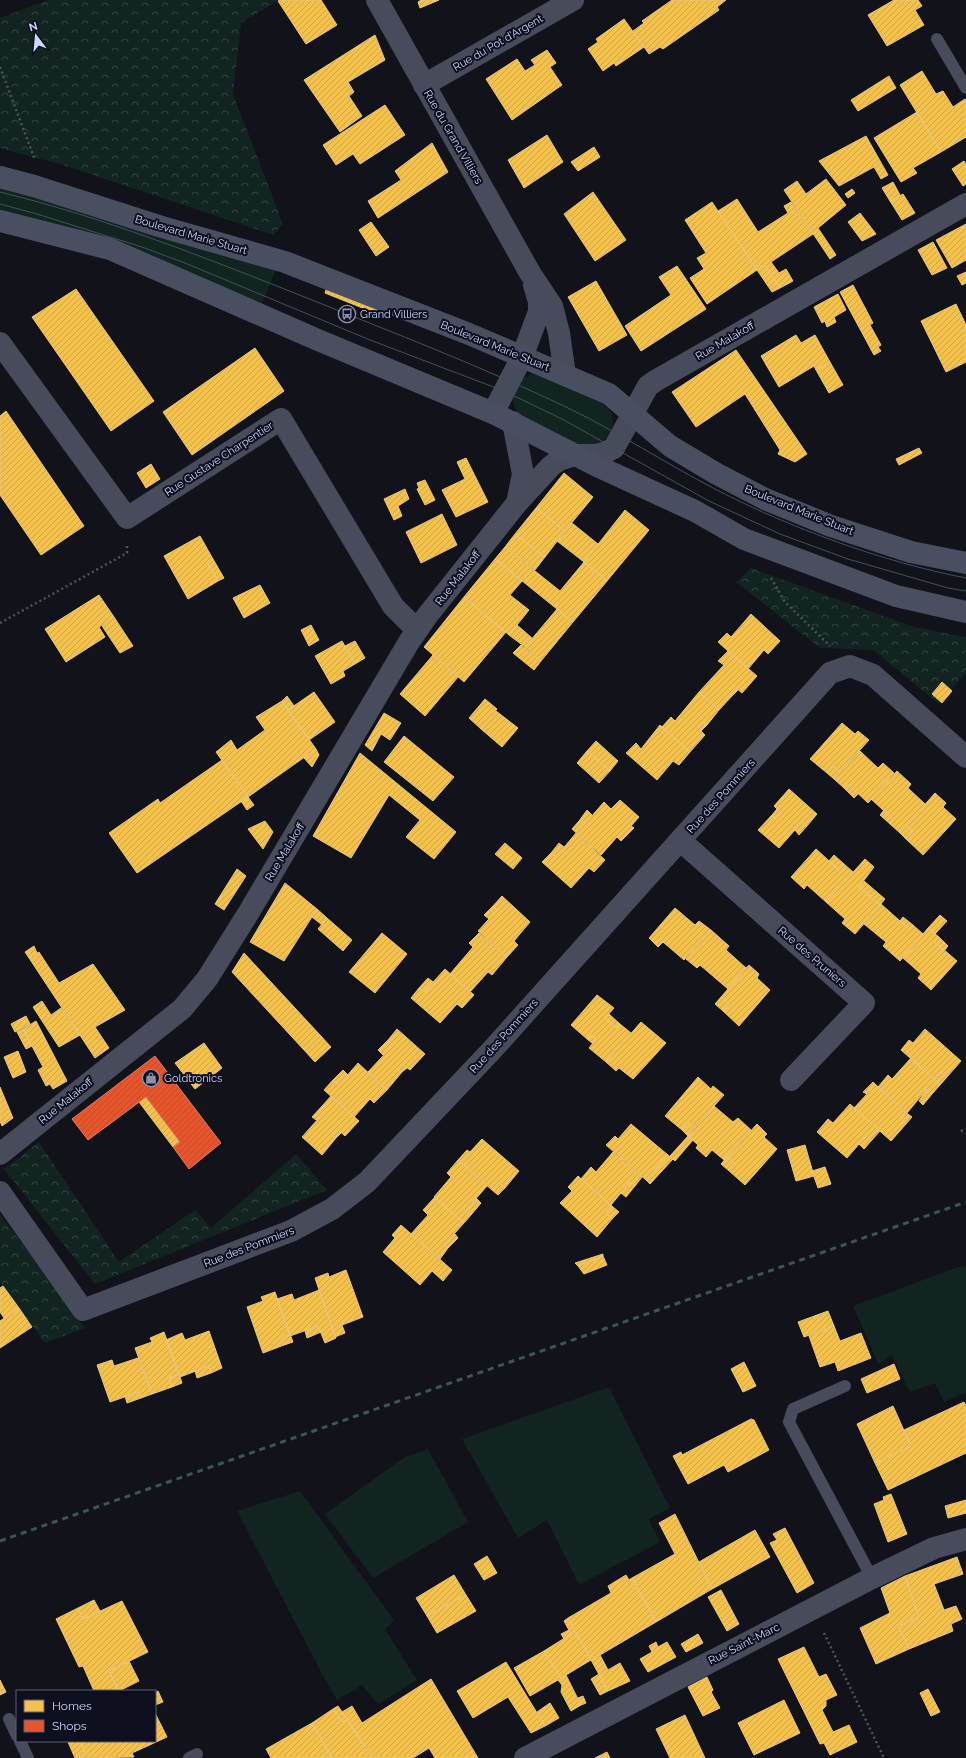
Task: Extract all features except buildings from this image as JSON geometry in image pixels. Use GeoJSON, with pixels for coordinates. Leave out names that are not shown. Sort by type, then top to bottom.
{"type":"FeatureCollection","features":[{"type":"Feature","properties":{"kind":"main road","name":"Boulevard Marie Stuart"},"geometry":{"type":"LineString","coordinates":[[0,177],[34,186],[162,227],[285,262],[522,357],[609,394],[670,446],[717,474],[765,499],[831,526],[904,549],[966,563]]}},
{"type":"Feature","properties":{"kind":"main road"},"geometry":{"type":"LineString","coordinates":[[0,221],[110,249],[318,340],[513,422],[575,455],[695,511],[744,539],[896,596],[966,612]]}},
{"type":"Feature","properties":{"kind":"street","name":"Rue du Grand Villiers"},"geometry":{"type":"LineString","coordinates":[[377,0],[530,273],[552,306],[559,334],[565,375]]}},
{"type":"Feature","properties":{"kind":"street","name":"Rue du Pot d'Argent"},"geometry":{"type":"LineString","coordinates":[[424,85],[573,0]]}},
{"type":"Feature","properties":{"kind":"street","name":"Rue Malakoff"},"geometry":{"type":"LineString","coordinates":[[0,1154],[182,1009],[207,979],[249,912],[417,630],[518,503],[551,466],[559,460],[575,455],[596,455],[614,448],[648,386],[655,381],[966,204]]}},
{"type":"Feature","properties":{"kind":"street","name":"Rue du Grand Villiers"},"geometry":{"type":"LineString","coordinates":[[493,413],[522,357],[539,312],[539,302],[530,273]]}},
{"type":"Feature","properties":{"kind":"street"},"geometry":{"type":"LineString","coordinates":[[3,352],[127,518]]}},
{"type":"Feature","properties":{"kind":"street","name":"Rue Gustave Charpentier"},"geometry":{"type":"LineString","coordinates":[[127,518],[281,419],[393,606],[417,630]]}},
{"type":"Feature","properties":{"kind":"street","name":"Rue Malakoff"},"geometry":{"type":"LineString","coordinates":[[513,422],[523,474],[518,503]]}},
{"type":"Feature","properties":{"kind":"street"},"geometry":{"type":"LineString","coordinates":[[850,666],[873,675],[966,757]]}},
{"type":"Feature","properties":{"kind":"street","name":"Rue des Pommiers"},"geometry":{"type":"LineString","coordinates":[[0,1192],[83,1310],[291,1231],[332,1209],[367,1182],[492,1050],[681,842],[830,673],[850,666]]}},
{"type":"Feature","properties":{"kind":"street","name":"Rue des Pruniers"},"geometry":{"type":"LineString","coordinates":[[681,842],[864,1003],[792,1080]]}},
{"type":"Feature","properties":{"kind":"street","name":"Rue Saint-Marc"},"geometry":{"type":"LineString","coordinates":[[525,1758],[872,1578],[934,1548],[966,1539]]}},
{"type":"Feature","properties":{"kind":"lane"},"geometry":{"type":"LineString","coordinates":[[937,39],[966,88]]}},
{"type":"Feature","properties":{"kind":"lane"},"geometry":{"type":"LineString","coordinates":[[845,1386],[793,1409],[789,1422],[872,1578]]}},
{"type":"Feature","properties":{"kind":"lane"},"geometry":{"type":"LineString","coordinates":[[8,1719],[16,1734]]}},
{"type":"Feature","properties":{"kind":"lane"},"geometry":{"type":"LineString","coordinates":[[20,1742],[28,1758]]}},
{"type":"Feature","properties":{"kind":"path"},"geometry":{"type":"LineString","coordinates":[[0,67],[38,166]]}},
{"type":"Feature","properties":{"kind":"path"},"geometry":{"type":"LineString","coordinates":[[0,623],[127,553],[127,518]]}},
{"type":"Feature","properties":{"kind":"path"},"geometry":{"type":"LineString","coordinates":[[769,574],[785,602],[850,666]]}},
{"type":"Feature","properties":{"kind":"path"},"geometry":{"type":"LineString","coordinates":[[961,1131],[966,1129]]}},
{"type":"Feature","properties":{"kind":"path"},"geometry":{"type":"LineString","coordinates":[[812,1609],[884,1758]]}},
{"type":"Feature","properties":{"kind":"green space"},"geometry":{"type":"Polygon","coordinates":[[[48,0],[279,0],[241,23],[233,94],[283,224],[273,235],[63,165],[0,148],[0,18],[48,0]]]}},
{"type":"Feature","properties":{"kind":"green space"},"geometry":{"type":"Polygon","coordinates":[[[0,185],[277,268],[259,310],[0,213],[0,185]]]}},
{"type":"Feature","properties":{"kind":"green space"},"geometry":{"type":"Polygon","coordinates":[[[537,372],[602,403],[612,413],[613,426],[607,437],[597,447],[580,446],[522,417],[517,411],[513,397],[518,384],[523,379],[537,372]]]}},
{"type":"Feature","properties":{"kind":"green space"},"geometry":{"type":"Polygon","coordinates":[[[751,568],[914,627],[966,637],[966,672],[939,704],[873,650],[820,648],[736,582],[751,568]]]}},
{"type":"Feature","properties":{"kind":"green space"},"geometry":{"type":"Polygon","coordinates":[[[39,1142],[119,1262],[195,1210],[211,1228],[296,1154],[327,1190],[95,1284],[4,1169],[39,1142]]]}},
{"type":"Feature","properties":{"kind":"green space"},"geometry":{"type":"Polygon","coordinates":[[[0,1214],[85,1328],[45,1343],[0,1282],[0,1214]]]}},
{"type":"Feature","properties":{"kind":"green space"},"geometry":{"type":"Polygon","coordinates":[[[966,1266],[966,1392],[944,1402],[935,1383],[910,1392],[892,1355],[878,1364],[853,1306],[958,1267],[966,1266]]]}},
{"type":"Feature","properties":{"kind":"green space"},"geometry":{"type":"Polygon","coordinates":[[[609,1387],[670,1508],[649,1519],[660,1542],[579,1585],[547,1520],[518,1538],[462,1439],[609,1387]]]}},
{"type":"Feature","properties":{"kind":"green space"},"geometry":{"type":"Polygon","coordinates":[[[428,1449],[468,1522],[373,1578],[325,1514],[405,1457],[428,1449]]]}},
{"type":"Feature","properties":{"kind":"green space"},"geometry":{"type":"Polygon","coordinates":[[[300,1491],[394,1620],[385,1629],[417,1680],[378,1704],[362,1685],[337,1700],[237,1511],[300,1491]]]}},
{"type":"Feature","properties":{"kind":"tram line"},"geometry":{"type":"LineString","coordinates":[[0,192],[39,202],[117,226],[307,298],[504,378],[568,408],[605,427],[715,489],[774,517],[805,530],[870,553],[902,563],[966,578]]}},
{"type":"Feature","properties":{"kind":"tram line"},"geometry":{"type":"LineString","coordinates":[[0,204],[142,247],[185,263],[370,340],[504,391],[562,419],[709,501],[780,534],[848,559],[948,588],[966,591]]}},
{"type":"Feature","properties":{"kind":"railway"},"geometry":{"type":"LineString","coordinates":[[0,1541],[966,1202]]}},
{"type":"Feature","properties":{"kind":"place","name":"Grand Villiers"},"geometry":{"type":"Point","coordinates":[347,314]}},
{"type":"Feature","properties":{"kind":"place","name":"Goldtronics"},"geometry":{"type":"Point","coordinates":[151,1078]}}]}
